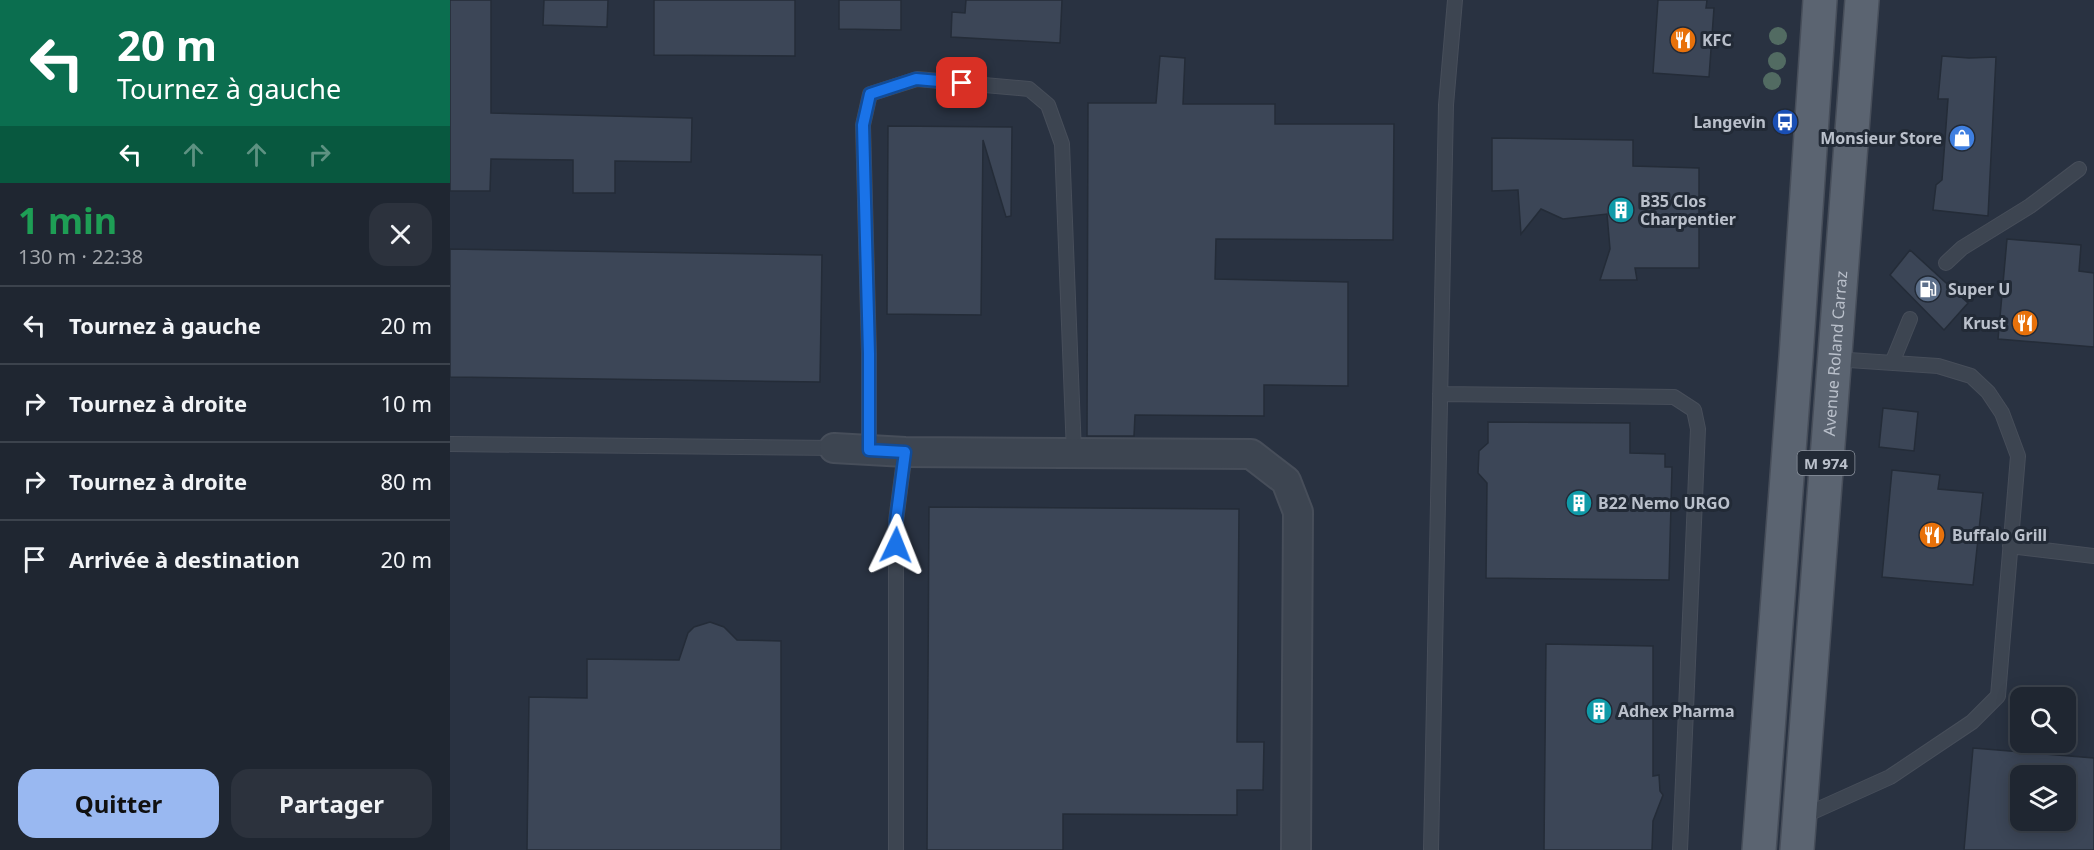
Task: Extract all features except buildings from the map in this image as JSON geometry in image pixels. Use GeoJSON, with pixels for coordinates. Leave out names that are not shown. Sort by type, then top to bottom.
{"type":"FeatureCollection","features":[{"type":"Feature","properties":{"kind":"main road","name":"M 974"},"geometry":{"type":"LineString","coordinates":[[1759,850],[1820,0]]}},
{"type":"Feature","properties":{"kind":"main road","name":"Avenue Roland Carraz"},"geometry":{"type":"LineString","coordinates":[[1798,834],[1862,0]]}},
{"type":"Feature","properties":{"kind":"street"},"geometry":{"type":"LineString","coordinates":[[834,448],[905,452],[1251,454],[1286,481],[1298,512],[1296,850]]}},
{"type":"Feature","properties":{"kind":"lane"},"geometry":{"type":"LineString","coordinates":[[1431,850],[1446,105],[1455,0]]}},
{"type":"Feature","properties":{"kind":"lane"},"geometry":{"type":"LineString","coordinates":[[869,450],[863,125],[870,94],[916,79],[1029,89],[1048,105],[1062,144],[1074,453]]}},
{"type":"Feature","properties":{"kind":"lane"},"geometry":{"type":"LineString","coordinates":[[1946,263],[1962,248],[2030,206],[2079,169]]}},
{"type":"Feature","properties":{"kind":"lane"},"geometry":{"type":"LineString","coordinates":[[1892,363],[1910,319]]}},
{"type":"Feature","properties":{"kind":"lane"},"geometry":{"type":"LineString","coordinates":[[1798,834],[1890,777],[1972,722],[1998,696],[2018,456],[1998,406],[1988,392],[1971,376],[1938,366],[1834,359]]}},
{"type":"Feature","properties":{"kind":"lane"},"geometry":{"type":"LineString","coordinates":[[1440,394],[1674,397],[1694,410],[1698,429],[1680,850]]}},
{"type":"Feature","properties":{"kind":"lane"},"geometry":{"type":"LineString","coordinates":[[450,444],[834,448]]}},
{"type":"Feature","properties":{"kind":"lane"},"geometry":{"type":"LineString","coordinates":[[896,850],[896,521],[905,452]]}},
{"type":"Feature","properties":{"kind":"lane"},"geometry":{"type":"LineString","coordinates":[[2010,546],[2094,556]]}},
{"type":"Feature","properties":{"kind":"place","name":"KFC"},"geometry":{"type":"Point","coordinates":[1683,40]}},
{"type":"Feature","properties":{"kind":"place","name":"Langevin"},"geometry":{"type":"Point","coordinates":[1785,122]}},
{"type":"Feature","properties":{"kind":"place","name":"Monsieur Store"},"geometry":{"type":"Point","coordinates":[1962,138]}},
{"type":"Feature","properties":{"kind":"place","name":"B35 Clos Charpentier"},"geometry":{"type":"Point","coordinates":[1621,210]}},
{"type":"Feature","properties":{"kind":"place","name":"Super U"},"geometry":{"type":"Point","coordinates":[1928,289]}},
{"type":"Feature","properties":{"kind":"place","name":"Krust"},"geometry":{"type":"Point","coordinates":[2025,323]}},
{"type":"Feature","properties":{"kind":"place","name":"B22 Nemo URGO"},"geometry":{"type":"Point","coordinates":[1579,503]}},
{"type":"Feature","properties":{"kind":"place","name":"Buffalo Grill"},"geometry":{"type":"Point","coordinates":[1932,535]}},
{"type":"Feature","properties":{"kind":"place","name":"Adhex Pharma"},"geometry":{"type":"Point","coordinates":[1599,711]}},
{"type":"Feature","properties":{"kind":"route"},"geometry":{"type":"LineString","coordinates":[[896,545],[896,521],[905,452],[869,450],[863,125],[870,94],[916,79],[962,83]]}}]}
